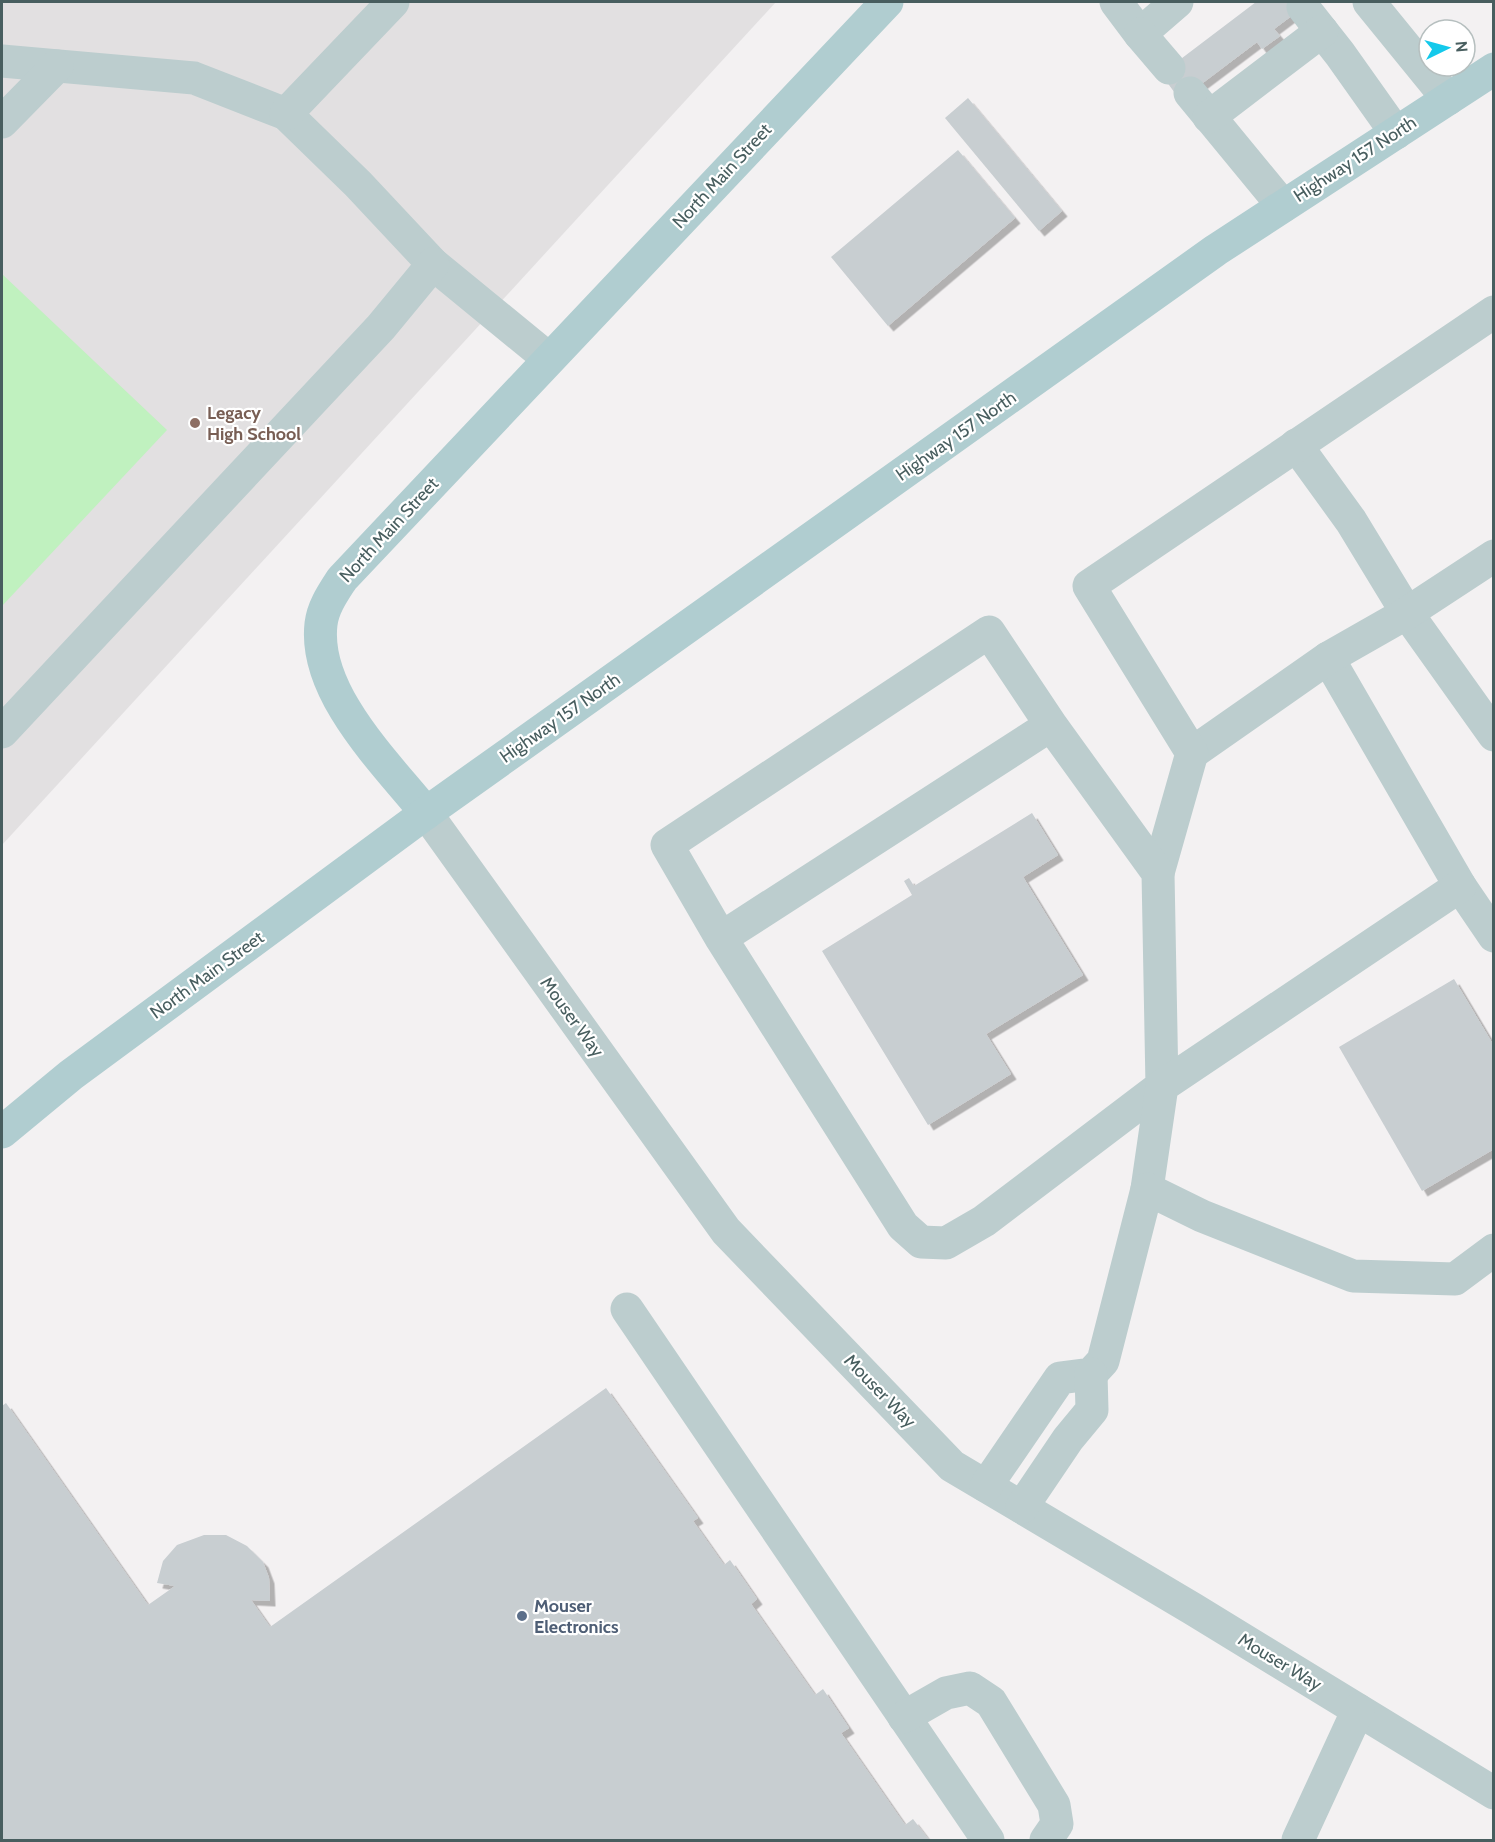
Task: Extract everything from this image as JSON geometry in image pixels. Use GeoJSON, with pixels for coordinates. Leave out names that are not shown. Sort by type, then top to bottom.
{"type":"FeatureCollection","features":[{"type":"Feature","properties":{"kind":"main road","name":"North Main Street"},"geometry":{"type":"LineString","coordinates":[[2,1132],[71,1075],[426,813],[365,737],[337,695],[327,672],[321,646],[321,623],[328,601],[342,579],[887,2]]}},
{"type":"Feature","properties":{"kind":"main road","name":"Highway 157 North"},"geometry":{"type":"LineString","coordinates":[[426,813],[1216,250],[1494,69]]}},
{"type":"Feature","properties":{"kind":"street"},"geometry":{"type":"LineString","coordinates":[[286,114],[393,2]]}},
{"type":"Feature","properties":{"kind":"street"},"geometry":{"type":"LineString","coordinates":[[1116,2],[1169,68]]}},
{"type":"Feature","properties":{"kind":"street"},"geometry":{"type":"LineString","coordinates":[[1140,34],[1177,2]]}},
{"type":"Feature","properties":{"kind":"street"},"geometry":{"type":"LineString","coordinates":[[1369,2],[1448,99]]}},
{"type":"Feature","properties":{"kind":"street"},"geometry":{"type":"LineString","coordinates":[[1283,206],[1200,105],[1312,19],[1396,133]]}},
{"type":"Feature","properties":{"kind":"street"},"geometry":{"type":"LineString","coordinates":[[2,61],[194,78],[286,114],[358,184],[433,264],[549,359]]}},
{"type":"Feature","properties":{"kind":"street"},"geometry":{"type":"LineString","coordinates":[[2,122],[57,66]]}},
{"type":"Feature","properties":{"kind":"street"},"geometry":{"type":"LineString","coordinates":[[2,732],[381,327],[433,264]]}},
{"type":"Feature","properties":{"kind":"street"},"geometry":{"type":"LineString","coordinates":[[1192,753],[1089,586],[1494,312]]}},
{"type":"Feature","properties":{"kind":"street"},"geometry":{"type":"LineString","coordinates":[[1296,445],[1352,521],[1407,613],[1494,735]]}},
{"type":"Feature","properties":{"kind":"street"},"geometry":{"type":"LineString","coordinates":[[1022,1507],[1068,1439],[1092,1410],[1091,1374],[1102,1361],[1147,1189],[1162,1086],[1158,873],[1192,753],[1328,658],[1407,613],[1494,556]]}},
{"type":"Feature","properties":{"kind":"street"},"geometry":{"type":"LineString","coordinates":[[1158,873],[1051,725],[989,632],[667,845],[721,938],[903,1226],[921,1242],[946,1243],[984,1221],[1162,1086],[1460,886]]}},
{"type":"Feature","properties":{"kind":"street"},"geometry":{"type":"LineString","coordinates":[[1328,658],[1460,886],[1494,936]]}},
{"type":"Feature","properties":{"kind":"street"},"geometry":{"type":"LineString","coordinates":[[721,938],[1051,725]]}},
{"type":"Feature","properties":{"kind":"street","name":"Mouser Way"},"geometry":{"type":"LineString","coordinates":[[426,813],[726,1231],[952,1466],[1494,1793]]}},
{"type":"Feature","properties":{"kind":"street"},"geometry":{"type":"LineString","coordinates":[[1147,1189],[1202,1216],[1353,1276],[1455,1279],[1494,1250]]}},
{"type":"Feature","properties":{"kind":"street"},"geometry":{"type":"LineString","coordinates":[[627,1309],[988,1840]]}},
{"type":"Feature","properties":{"kind":"street"},"geometry":{"type":"LineString","coordinates":[[986,1486],[1060,1378],[1091,1374]]}},
{"type":"Feature","properties":{"kind":"street"},"geometry":{"type":"LineString","coordinates":[[904,1717],[946,1693],[970,1688],[991,1701],[1054,1805],[1057,1824],[1046,1840]]}},
{"type":"Feature","properties":{"kind":"street"},"geometry":{"type":"LineString","coordinates":[[1298,1840],[1358,1710]]}},
{"type":"Feature","properties":{"kind":"shaded area","name":"Legacy High School"},"geometry":{"type":"Polygon","coordinates":[[[2,2],[776,2],[2,845],[2,2]]]}},
{"type":"Feature","properties":{"kind":"green space"},"geometry":{"type":"Polygon","coordinates":[[[2,274],[167,430],[2,606],[2,274]]]}},
{"type":"Feature","properties":{"kind":"building"},"geometry":{"type":"Polygon","coordinates":[[[1256,2],[1310,2],[1274,29],[1280,36],[1262,49],[1257,42],[1180,100],[1161,74],[1256,2]]]}},
{"type":"Feature","properties":{"kind":"building"},"geometry":{"type":"Polygon","coordinates":[[[968,98],[1062,211],[1039,231],[945,118],[968,98]]]}},
{"type":"Feature","properties":{"kind":"building"},"geometry":{"type":"Polygon","coordinates":[[[958,150],[1015,218],[888,326],[831,257],[958,150]]]}},
{"type":"Feature","properties":{"kind":"building"},"geometry":{"type":"Polygon","coordinates":[[[1032,813],[1058,855],[1023,877],[1083,975],[986,1034],[1011,1074],[928,1125],[822,951],[912,895],[904,881],[909,878],[914,886],[1032,813]]]}},
{"type":"Feature","properties":{"kind":"building"},"geometry":{"type":"Polygon","coordinates":[[[1454,979],[1494,1046],[1494,1149],[1422,1191],[1339,1047],[1454,979]]]}},
{"type":"Feature","properties":{"kind":"building","name":"Mouser Electronics"},"geometry":{"type":"Polygon","coordinates":[[[606,1388],[698,1518],[693,1521],[724,1565],[730,1560],[757,1599],[751,1604],[815,1695],[823,1689],[849,1728],[841,1733],[905,1825],[913,1819],[929,1840],[2,1840],[2,1406],[6,1403],[148,1605],[175,1586],[157,1583],[163,1561],[177,1545],[204,1535],[226,1535],[247,1546],[263,1562],[269,1578],[270,1601],[251,1600],[270,1627],[606,1388]]]}},
{"type":"Feature","properties":{"kind":"place","name":"Legacy High School"},"geometry":{"type":"Point","coordinates":[195,423]}},
{"type":"Feature","properties":{"kind":"place","name":"Mouser Electronics"},"geometry":{"type":"Point","coordinates":[522,1616]}}]}
